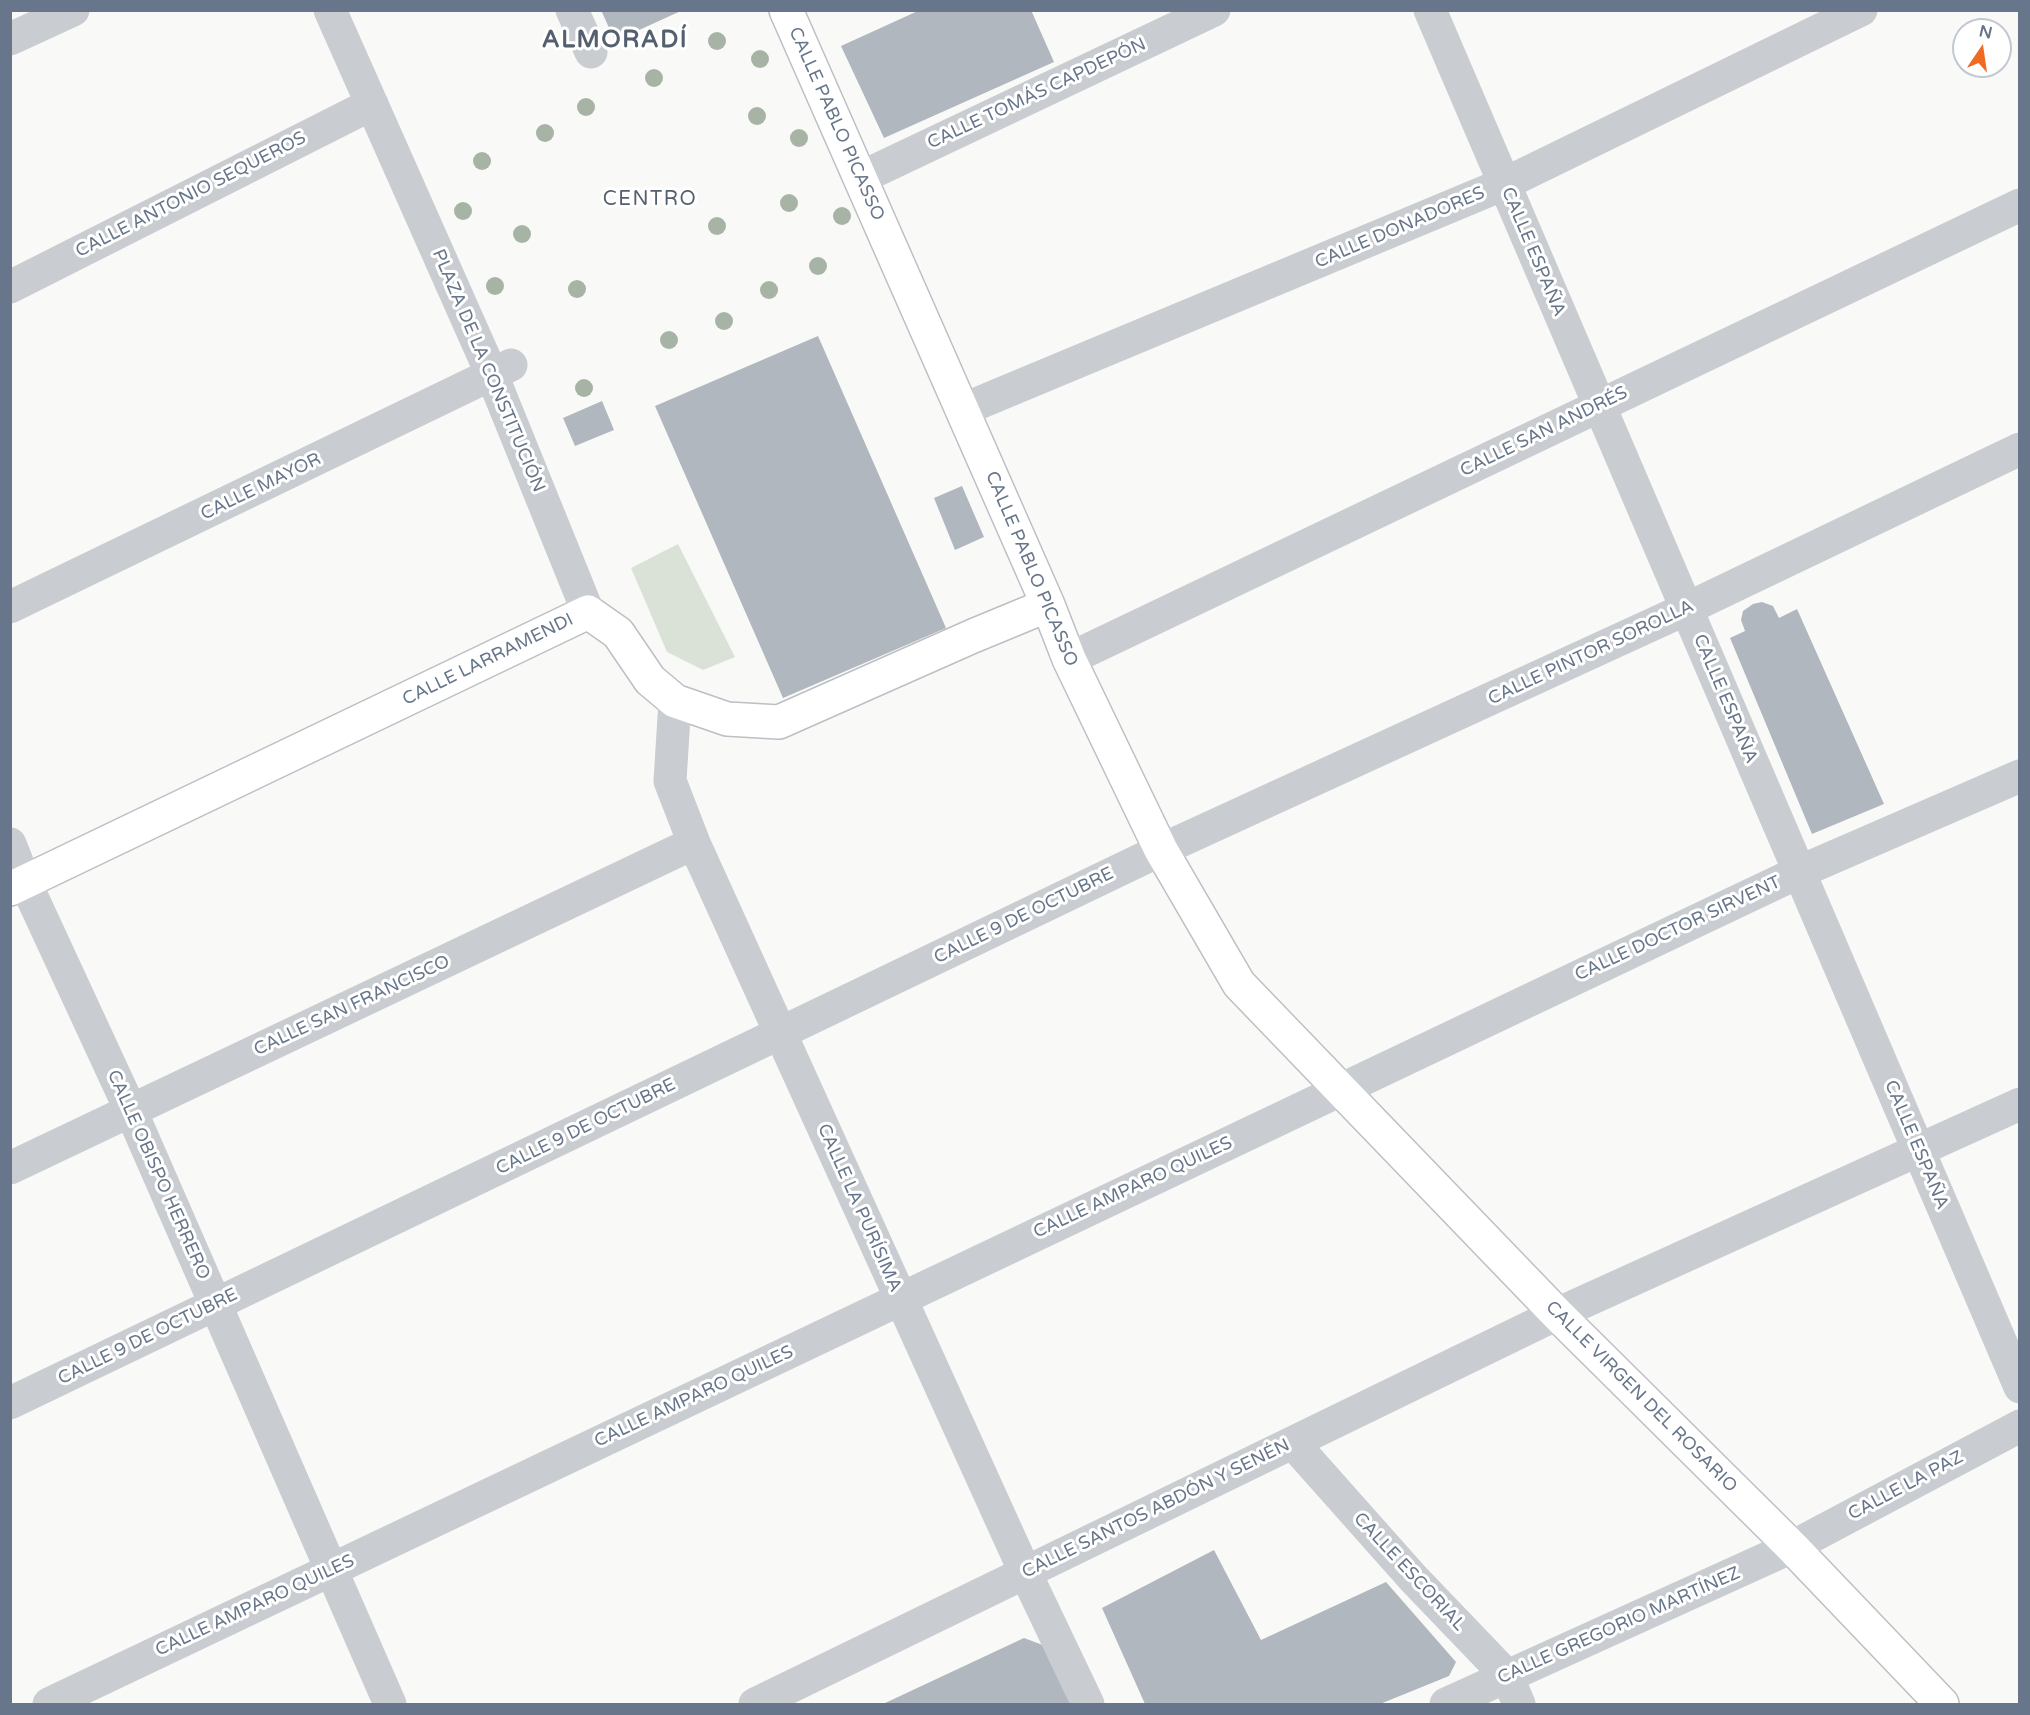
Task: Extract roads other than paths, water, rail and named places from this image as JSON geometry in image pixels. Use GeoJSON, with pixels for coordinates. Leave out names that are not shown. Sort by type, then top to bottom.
{"type":"FeatureCollection","features":[{"type":"Feature","properties":{"kind":"main road","name":"CALLE PABLO PICASSO"},"geometry":{"type":"LineString","coordinates":[[786,10],[1048,605],[1069,659],[1161,850],[1239,984],[1340,1090]]}},
{"type":"Feature","properties":{"kind":"main road","name":"CALLE LARRAMENDI"},"geometry":{"type":"LineString","coordinates":[[18,886],[588,612],[618,633],[650,680],[675,701],[728,719],[779,722],[1048,605]]}},
{"type":"Feature","properties":{"kind":"main road","name":"CALLE VIRGEN DEL ROSARIO"},"geometry":{"type":"LineString","coordinates":[[1340,1090],[1557,1314],[1792,1547],[1942,1704]]}},
{"type":"Feature","properties":{"kind":"street"},"geometry":{"type":"LineString","coordinates":[[10,39],[73,10]]}},
{"type":"Feature","properties":{"kind":"street","name":"PLAZA DE LA CONSTITUCIÓN"},"geometry":{"type":"LineString","coordinates":[[330,10],[378,118],[502,370],[588,612]]}},
{"type":"Feature","properties":{"kind":"street"},"geometry":{"type":"LineString","coordinates":[[572,10],[591,52]]}},
{"type":"Feature","properties":{"kind":"street","name":"CALLE TOMÁS CAPDEPÓN"},"geometry":{"type":"LineString","coordinates":[[860,178],[1214,10]]}},
{"type":"Feature","properties":{"kind":"street","name":"CALLE ESPAÑA"},"geometry":{"type":"LineString","coordinates":[[1430,10],[2019,1387]]}},
{"type":"Feature","properties":{"kind":"street","name":"CALLE DONADORES"},"geometry":{"type":"LineString","coordinates":[[962,410],[1504,184],[1861,10]]}},
{"type":"Feature","properties":{"kind":"street","name":"CALLE ANTONIO SEQUEROS"},"geometry":{"type":"LineString","coordinates":[[10,287],[378,118]]}},
{"type":"Feature","properties":{"kind":"street","name":"CALLE SAN ANDRÉS"},"geometry":{"type":"LineString","coordinates":[[1069,659],[2019,205]]}},
{"type":"Feature","properties":{"kind":"street","name":"CALLE MAYOR"},"geometry":{"type":"LineString","coordinates":[[10,607],[502,370]]}},
{"type":"Feature","properties":{"kind":"street","name":"CALLE PINTOR SOROLLA"},"geometry":{"type":"LineString","coordinates":[[1161,850],[1686,609],[2019,449]]}},
{"type":"Feature","properties":{"kind":"street","name":"CALLE LA PURÍSIMA"},"geometry":{"type":"LineString","coordinates":[[675,701],[670,781],[694,843],[1025,1572],[1089,1704]]}},
{"type":"Feature","properties":{"kind":"street","name":"CALLE DOCTOR SIRVENT"},"geometry":{"type":"LineString","coordinates":[[1340,1090],[1799,872],[2019,776]]}},
{"type":"Feature","properties":{"kind":"street","name":"CALLE SAN FRANCISCO"},"geometry":{"type":"LineString","coordinates":[[10,1168],[694,843]]}},
{"type":"Feature","properties":{"kind":"street","name":"CALLE OBISPO HERRERO"},"geometry":{"type":"LineString","coordinates":[[10,844],[18,886],[131,1111],[390,1704]]}},
{"type":"Feature","properties":{"kind":"street","name":"CALLE 9 DE OCTUBRE"},"geometry":{"type":"LineString","coordinates":[[10,1402],[1161,850]]}},
{"type":"Feature","properties":{"kind":"street","name":"CALLE AMPARO QUILES"},"geometry":{"type":"LineString","coordinates":[[49,1704],[1340,1090]]}},
{"type":"Feature","properties":{"kind":"street","name":"CALLE SANTOS ABDÓN Y SENÉN"},"geometry":{"type":"LineString","coordinates":[[755,1704],[1557,1314],[2019,1104]]}},
{"type":"Feature","properties":{"kind":"street","name":"CALLE LA PAZ"},"geometry":{"type":"LineString","coordinates":[[1792,1547],[2019,1425]]}},
{"type":"Feature","properties":{"kind":"street","name":"CALLE ESCORIAL"},"geometry":{"type":"LineString","coordinates":[[1293,1443],[1513,1690]]}},
{"type":"Feature","properties":{"kind":"street","name":"CALLE GREGORIO MARTÍNEZ"},"geometry":{"type":"LineString","coordinates":[[1446,1704],[1513,1690],[1792,1547]]}},
{"type":"Feature","properties":{"kind":"district","name":"ALMORADÍ"},"geometry":{"type":"Point","coordinates":[615,41]}},
{"type":"Feature","properties":{"kind":"district","name":"CENTRO"},"geometry":{"type":"Point","coordinates":[650,200]}}]}
